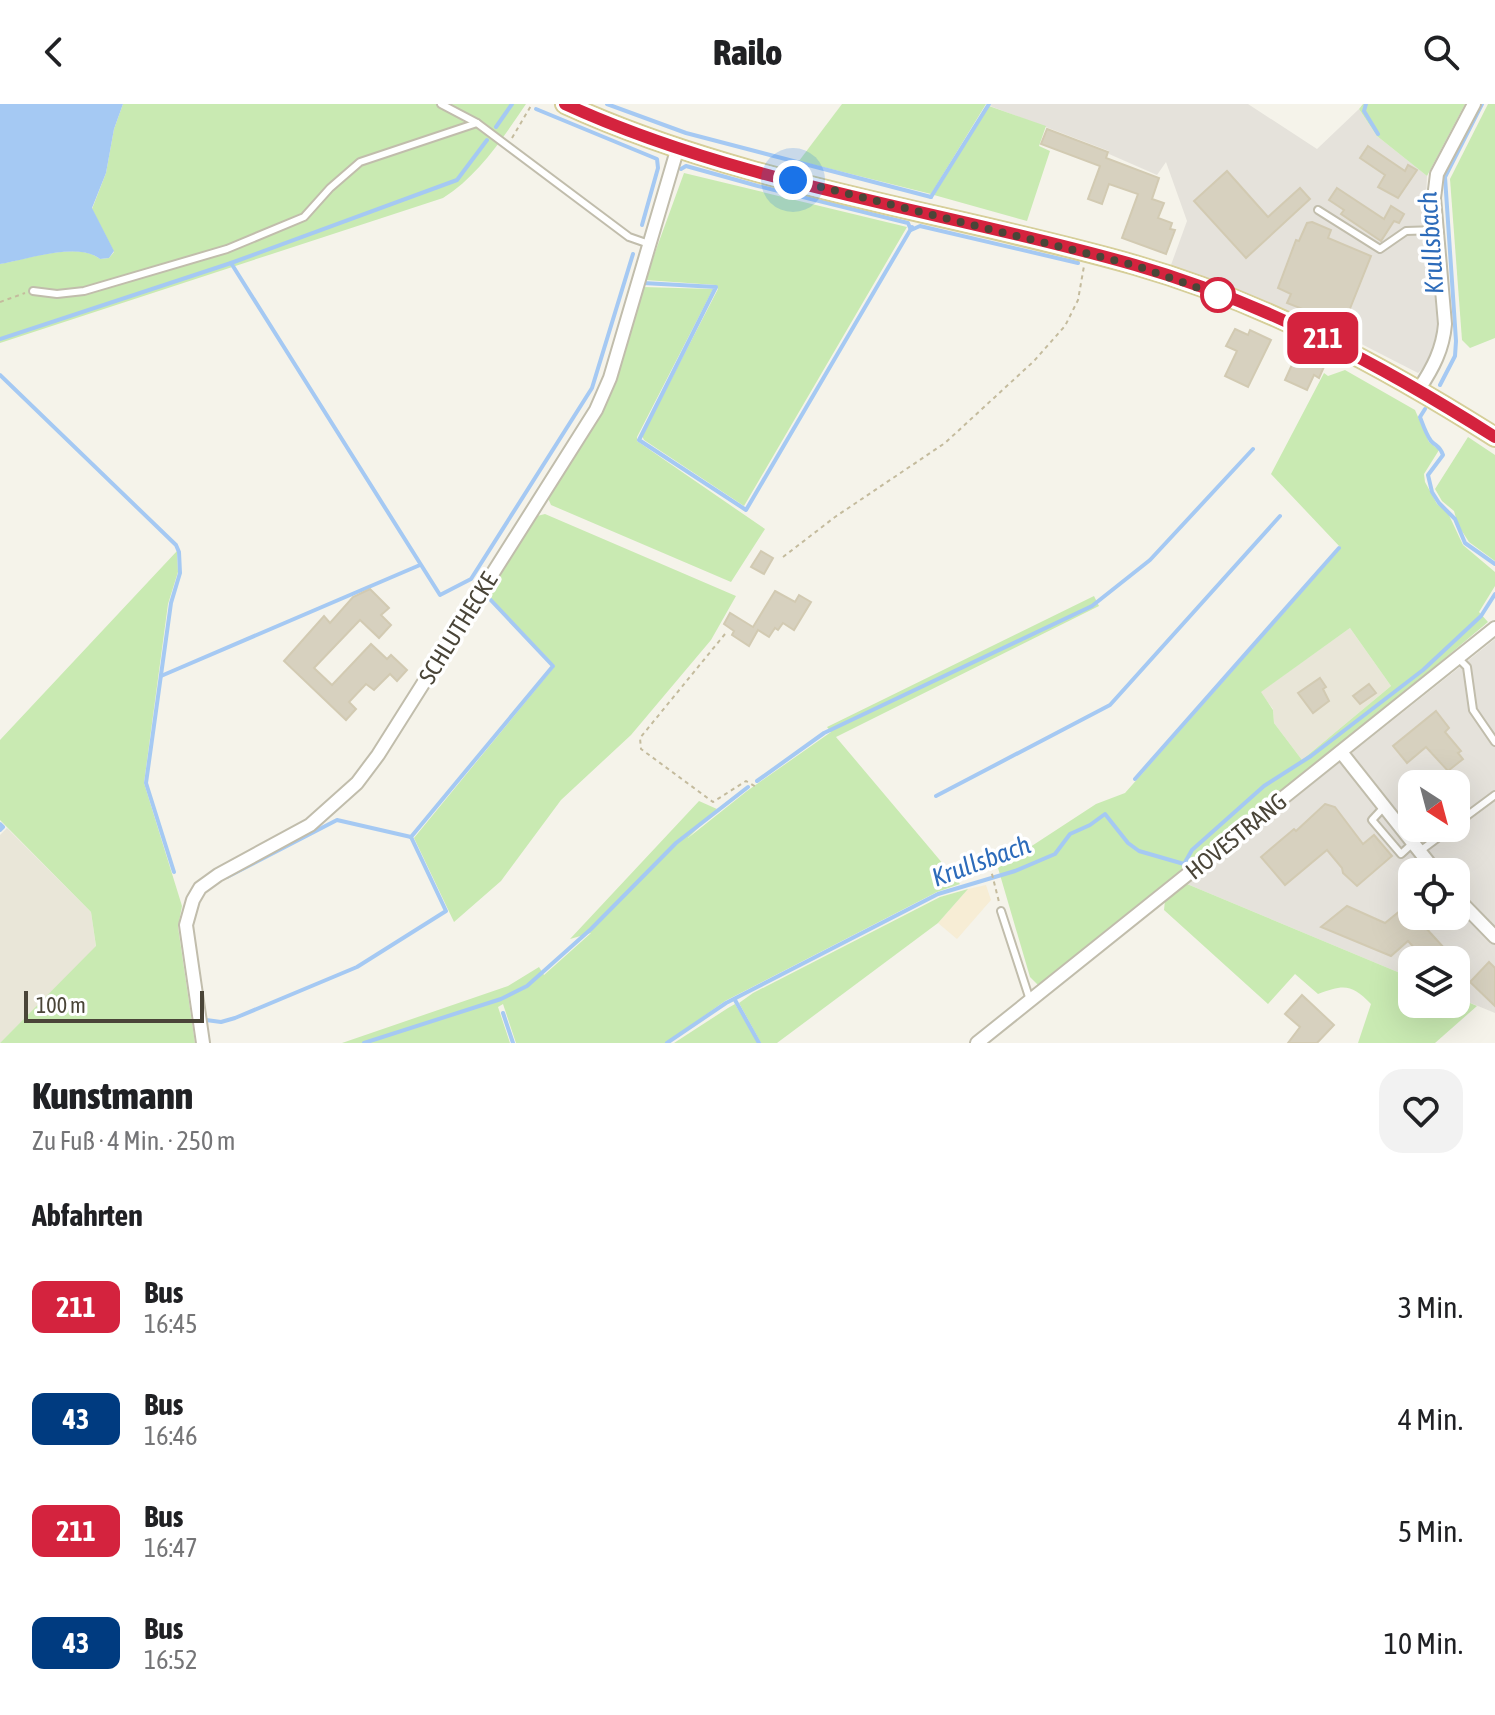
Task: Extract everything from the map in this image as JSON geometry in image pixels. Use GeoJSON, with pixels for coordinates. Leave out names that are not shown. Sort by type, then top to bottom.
{"type":"FeatureCollection","features":[{"type":"Feature","properties":{"kind":"main road"},"geometry":{"type":"LineString","coordinates":[[565,104],[678,147],[763,173],[1137,266],[1249,306],[1335,344],[1419,389],[1495,437]]}},
{"type":"Feature","properties":{"kind":"street"},"geometry":{"type":"LineString","coordinates":[[1419,389],[1433,369],[1443,343],[1445,324],[1434,198],[1437,174],[1474,104]]}},
{"type":"Feature","properties":{"kind":"street","name":"SCHLUTHECKE"},"geometry":{"type":"LineString","coordinates":[[203,1043],[186,925],[193,900],[200,888],[218,875],[318,818],[357,783],[378,755],[596,410],[610,378],[678,147]]}},
{"type":"Feature","properties":{"kind":"street","name":"HOVESTRANG"},"geometry":{"type":"LineString","coordinates":[[977,1043],[1495,628]]}},
{"type":"Feature","properties":{"kind":"street"},"geometry":{"type":"LineString","coordinates":[[1341,752],[1425,858]]}},
{"type":"Feature","properties":{"kind":"street"},"geometry":{"type":"LineString","coordinates":[[1470,912],[1495,937]]}},
{"type":"Feature","properties":{"kind":"lane"},"geometry":{"type":"LineString","coordinates":[[441,104],[477,123],[619,230],[650,244]]}},
{"type":"Feature","properties":{"kind":"lane"},"geometry":{"type":"LineString","coordinates":[[33,291],[57,294],[84,291],[227,249],[304,217],[330,188],[360,162],[477,123]]}},
{"type":"Feature","properties":{"kind":"lane"},"geometry":{"type":"LineString","coordinates":[[1318,210],[1380,249],[1406,231],[1437,230]]}},
{"type":"Feature","properties":{"kind":"lane"},"geometry":{"type":"LineString","coordinates":[[1458,658],[1467,667],[1473,710],[1495,742]]}},
{"type":"Feature","properties":{"kind":"lane"},"geometry":{"type":"LineString","coordinates":[[1470,814],[1495,795]]}},
{"type":"Feature","properties":{"kind":"lane"},"geometry":{"type":"LineString","coordinates":[[1419,858],[1420,852],[1433,842]]}},
{"type":"Feature","properties":{"kind":"lane"},"geometry":{"type":"LineString","coordinates":[[1001,911],[1030,1000]]}},
{"type":"Feature","properties":{"kind":"path"},"geometry":{"type":"LineString","coordinates":[[507,146],[532,104]]}},
{"type":"Feature","properties":{"kind":"path"},"geometry":{"type":"LineString","coordinates":[[783,557],[835,517],[945,443],[1034,361],[1065,326],[1078,300],[1087,253]]}},
{"type":"Feature","properties":{"kind":"path"},"geometry":{"type":"LineString","coordinates":[[0,302],[33,291]]}},
{"type":"Feature","properties":{"kind":"path"},"geometry":{"type":"LineString","coordinates":[[725,634],[640,738],[641,749],[713,802],[746,781],[758,788]]}},
{"type":"Feature","properties":{"kind":"path"},"geometry":{"type":"LineString","coordinates":[[990,866],[1001,911]]}},
{"type":"Feature","properties":{"kind":"shaded area"},"geometry":{"type":"Polygon","coordinates":[[[991,104],[1248,104],[1317,149],[1359,109],[1377,136],[1427,176],[1426,197],[1437,323],[1436,341],[1428,363],[1418,373],[1340,333],[1171,265],[1187,221],[1166,162],[1157,175],[1109,154],[1109,151],[991,104]]]}},
{"type":"Feature","properties":{"kind":"shaded area"},"geometry":{"type":"Polygon","coordinates":[[[1350,628],[1391,686],[1302,760],[1274,723],[1273,709],[1260,692],[1350,628]]]}},
{"type":"Feature","properties":{"kind":"shaded area"},"geometry":{"type":"Polygon","coordinates":[[[1495,639],[1495,1013],[1470,1003],[1470,946],[1398,946],[1398,972],[1187,884],[1495,639]]]}},
{"type":"Feature","properties":{"kind":"shaded area"},"geometry":{"type":"Polygon","coordinates":[[[7,828],[91,912],[96,947],[0,1043],[0,835],[7,828]]]}},
{"type":"Feature","properties":{"kind":"shaded area"},"geometry":{"type":"Polygon","coordinates":[[[986,885],[991,900],[957,939],[938,923],[968,889],[986,885]]]}},
{"type":"Feature","properties":{"kind":"green space"},"geometry":{"type":"Polygon","coordinates":[[[123,104],[526,104],[479,168],[443,198],[0,343],[0,264],[66,251],[79,251],[100,259],[109,258],[114,252],[92,209],[106,173],[114,129],[123,104]]]}},
{"type":"Feature","properties":{"kind":"green space"},"geometry":{"type":"Polygon","coordinates":[[[842,104],[986,104],[931,194],[799,161],[842,104]]]}},
{"type":"Feature","properties":{"kind":"green space"},"geometry":{"type":"Polygon","coordinates":[[[1363,104],[1465,104],[1427,176],[1377,136],[1359,109],[1363,104]]]}},
{"type":"Feature","properties":{"kind":"green space"},"geometry":{"type":"Polygon","coordinates":[[[1488,104],[1495,104],[1495,338],[1470,348],[1462,340],[1450,179],[1488,104]]]}},
{"type":"Feature","properties":{"kind":"green space"},"geometry":{"type":"Polygon","coordinates":[[[989,106],[1046,126],[1039,146],[1050,151],[1027,221],[934,195],[989,106]]]}},
{"type":"Feature","properties":{"kind":"green space"},"geometry":{"type":"Polygon","coordinates":[[[684,173],[907,227],[744,506],[642,436],[718,289],[716,285],[645,280],[684,173]]]}},
{"type":"Feature","properties":{"kind":"green space"},"geometry":{"type":"Polygon","coordinates":[[[643,287],[713,289],[637,441],[765,529],[731,582],[551,505],[547,496],[598,414],[643,287]]]}},
{"type":"Feature","properties":{"kind":"green space"},"geometry":{"type":"Polygon","coordinates":[[[1345,370],[1415,410],[1429,442],[1439,450],[1424,474],[1425,482],[1437,504],[1448,513],[1463,545],[1495,572],[1495,586],[1479,612],[1488,622],[1339,747],[1038,985],[1030,977],[998,868],[1096,804],[1125,793],[1341,548],[1271,474],[1324,373],[1328,376],[1345,370]],[[1350,628],[1261,692],[1273,710],[1274,723],[1302,760],[1391,686],[1350,628]]]}},
{"type":"Feature","properties":{"kind":"green space"},"geometry":{"type":"Polygon","coordinates":[[[1468,437],[1495,455],[1495,561],[1469,542],[1458,525],[1454,511],[1442,501],[1435,489],[1468,437]]]}},
{"type":"Feature","properties":{"kind":"green space"},"geometry":{"type":"Polygon","coordinates":[[[545,514],[736,596],[711,640],[631,735],[561,800],[501,881],[454,922],[414,838],[555,666],[487,594],[537,516],[545,514]]]}},
{"type":"Feature","properties":{"kind":"green space"},"geometry":{"type":"Polygon","coordinates":[[[177,551],[178,572],[168,604],[144,783],[182,906],[178,927],[195,1043],[0,1043],[96,946],[91,912],[0,820],[0,740],[177,551]]]}},
{"type":"Feature","properties":{"kind":"green space"},"geometry":{"type":"Polygon","coordinates":[[[1094,596],[1099,606],[836,737],[960,884],[937,892],[725,1001],[666,1043],[516,1043],[503,1004],[498,1007],[510,1043],[342,1043],[508,986],[539,967],[544,975],[591,933],[570,939],[699,801],[717,809],[688,838],[747,791],[831,732],[827,727],[1094,596]]]}},
{"type":"Feature","properties":{"kind":"green space"},"geometry":{"type":"Polygon","coordinates":[[[1187,884],[1398,972],[1398,1018],[1463,1018],[1435,1043],[1358,1043],[1371,1004],[1364,997],[1353,989],[1341,987],[1318,994],[1295,974],[1268,1004],[1164,910],[1165,900],[1187,884]]]}},
{"type":"Feature","properties":{"kind":"green space"},"geometry":{"type":"Polygon","coordinates":[[[968,889],[938,923],[777,1043],[761,1043],[739,1003],[940,897],[968,889]]]}},
{"type":"Feature","properties":{"kind":"green space"},"geometry":{"type":"Polygon","coordinates":[[[735,1004],[758,1043],[674,1043],[728,1008],[735,1004]]]}},
{"type":"Feature","properties":{"kind":"water"},"geometry":{"type":"Polygon","coordinates":[[[0,104],[123,104],[114,129],[106,173],[92,208],[114,251],[109,258],[66,252],[0,264],[0,104]]]}},
{"type":"Feature","properties":{"kind":"building"},"geometry":{"type":"Polygon","coordinates":[[[1047,129],[1108,152],[1106,158],[1159,178],[1152,199],[1164,203],[1158,218],[1172,223],[1170,229],[1175,230],[1166,254],[1122,238],[1138,194],[1109,184],[1102,204],[1088,199],[1100,166],[1041,144],[1047,129]]]}},
{"type":"Feature","properties":{"kind":"building"},"geometry":{"type":"Polygon","coordinates":[[[1368,146],[1405,171],[1408,165],[1417,170],[1398,198],[1378,187],[1385,175],[1360,158],[1368,146]]]}},
{"type":"Feature","properties":{"kind":"building"},"geometry":{"type":"Polygon","coordinates":[[[1227,171],[1268,217],[1300,188],[1310,199],[1246,258],[1194,201],[1227,171]]]}},
{"type":"Feature","properties":{"kind":"building"},"geometry":{"type":"Polygon","coordinates":[[[1337,188],[1384,219],[1391,206],[1404,214],[1399,223],[1394,221],[1381,241],[1341,214],[1344,210],[1329,200],[1337,188]]]}},
{"type":"Feature","properties":{"kind":"building"},"geometry":{"type":"Polygon","coordinates":[[[1307,223],[1331,230],[1328,238],[1371,256],[1349,311],[1344,309],[1338,323],[1287,303],[1291,294],[1278,288],[1296,240],[1299,241],[1307,223]]]}},
{"type":"Feature","properties":{"kind":"building"},"geometry":{"type":"Polygon","coordinates":[[[1235,329],[1248,335],[1250,330],[1271,340],[1248,387],[1225,376],[1237,351],[1226,346],[1235,329]]]}},
{"type":"Feature","properties":{"kind":"building"},"geometry":{"type":"Polygon","coordinates":[[[1315,354],[1327,360],[1319,378],[1314,375],[1307,390],[1285,380],[1295,358],[1315,354]]]}},
{"type":"Feature","properties":{"kind":"building"},"geometry":{"type":"Polygon","coordinates":[[[761,551],[773,558],[764,574],[751,567],[761,551]]]}},
{"type":"Feature","properties":{"kind":"building"},"geometry":{"type":"Polygon","coordinates":[[[370,589],[389,608],[381,615],[391,625],[379,638],[360,620],[314,668],[332,685],[371,644],[387,659],[391,655],[407,670],[397,681],[390,674],[374,690],[366,684],[349,702],[356,709],[346,720],[284,661],[324,616],[330,623],[353,597],[370,589]]]}},
{"type":"Feature","properties":{"kind":"building"},"geometry":{"type":"Polygon","coordinates":[[[775,591],[795,602],[799,595],[811,602],[794,630],[783,623],[769,637],[758,630],[749,646],[732,635],[734,631],[724,624],[730,613],[753,627],[775,591]]]}},
{"type":"Feature","properties":{"kind":"building"},"geometry":{"type":"Polygon","coordinates":[[[1320,678],[1329,701],[1313,713],[1298,693],[1320,678]]]}},
{"type":"Feature","properties":{"kind":"building"},"geometry":{"type":"Polygon","coordinates":[[[1369,684],[1376,693],[1360,704],[1353,696],[1369,684]]]}},
{"type":"Feature","properties":{"kind":"building"},"geometry":{"type":"Polygon","coordinates":[[[1436,711],[1449,728],[1445,732],[1461,751],[1458,753],[1463,759],[1447,770],[1426,747],[1407,763],[1393,746],[1436,711]]]}},
{"type":"Feature","properties":{"kind":"building"},"geometry":{"type":"Polygon","coordinates":[[[1325,804],[1335,807],[1363,844],[1374,835],[1392,856],[1357,886],[1343,873],[1327,850],[1285,885],[1261,857],[1325,804]]]}},
{"type":"Feature","properties":{"kind":"building"},"geometry":{"type":"Polygon","coordinates":[[[1347,906],[1385,923],[1398,912],[1398,930],[1428,930],[1442,946],[1412,946],[1408,941],[1398,946],[1391,956],[1321,927],[1347,906]]]}},
{"type":"Feature","properties":{"kind":"building"},"geometry":{"type":"Polygon","coordinates":[[[1489,962],[1495,968],[1495,1006],[1470,982],[1489,962]]]}},
{"type":"Feature","properties":{"kind":"building"},"geometry":{"type":"Polygon","coordinates":[[[1302,995],[1334,1025],[1317,1043],[1288,1043],[1300,1027],[1285,1014],[1302,995]]]}},
{"type":"Feature","properties":{"kind":"waterway"},"geometry":{"type":"LineString","coordinates":[[496,127],[512,104]]}},
{"type":"Feature","properties":{"kind":"waterway"},"geometry":{"type":"LineString","coordinates":[[607,104],[686,133],[931,197]]}},
{"type":"Feature","properties":{"kind":"waterway"},"geometry":{"type":"LineString","coordinates":[[931,197],[989,104]]}},
{"type":"Feature","properties":{"kind":"waterway"},"geometry":{"type":"LineString","coordinates":[[1366,104],[1364,111],[1378,134]]}},
{"type":"Feature","properties":{"kind":"waterway","name":"Krullsbach"},"geometry":{"type":"LineString","coordinates":[[1440,385],[1455,356],[1456,341],[1445,177],[1482,104]]}},
{"type":"Feature","properties":{"kind":"waterway"},"geometry":{"type":"LineString","coordinates":[[536,109],[657,159],[658,168],[642,225]]}},
{"type":"Feature","properties":{"kind":"waterway"},"geometry":{"type":"LineString","coordinates":[[0,339],[231,263],[457,180],[487,140]]}},
{"type":"Feature","properties":{"kind":"waterway"},"geometry":{"type":"LineString","coordinates":[[681,169],[686,166],[908,223],[911,230],[920,226],[1078,263]]}},
{"type":"Feature","properties":{"kind":"waterway"},"geometry":{"type":"LineString","coordinates":[[643,283],[716,287],[639,440],[746,510],[912,227]]}},
{"type":"Feature","properties":{"kind":"waterway"},"geometry":{"type":"LineString","coordinates":[[231,263],[440,595],[471,579],[592,388],[633,254]]}},
{"type":"Feature","properties":{"kind":"waterway"},"geometry":{"type":"LineString","coordinates":[[0,375],[176,545],[179,552],[180,573],[171,603],[146,783],[174,872]]}},
{"type":"Feature","properties":{"kind":"waterway","name":"Krullsbach"},"geometry":{"type":"LineString","coordinates":[[1425,409],[1420,417],[1423,426],[1443,455],[1428,475],[1432,492],[1455,519],[1465,543],[1495,564]]}},
{"type":"Feature","properties":{"kind":"waterway"},"geometry":{"type":"LineString","coordinates":[[757,781],[824,733],[1092,606],[1150,560],[1253,449]]}},
{"type":"Feature","properties":{"kind":"waterway"},"geometry":{"type":"LineString","coordinates":[[936,796],[1110,705],[1280,516]]}},
{"type":"Feature","properties":{"kind":"waterway"},"geometry":{"type":"LineString","coordinates":[[1135,779],[1339,548]]}},
{"type":"Feature","properties":{"kind":"waterway"},"geometry":{"type":"LineString","coordinates":[[161,676],[420,565]]}},
{"type":"Feature","properties":{"kind":"waterway","name":"Krullsbach"},"geometry":{"type":"LineString","coordinates":[[667,1043],[726,1003],[938,894],[1015,871],[1055,854],[1070,834],[1105,814],[1128,843],[1139,851],[1184,864],[1192,850],[1264,786],[1311,756],[1423,670],[1481,616],[1495,594]]}},
{"type":"Feature","properties":{"kind":"waterway"},"geometry":{"type":"LineString","coordinates":[[411,837],[553,666],[486,595]]}},
{"type":"Feature","properties":{"kind":"waterway"},"geometry":{"type":"LineString","coordinates":[[364,1043],[501,999],[527,986],[591,929],[676,843],[748,787]]}},
{"type":"Feature","properties":{"kind":"waterway"},"geometry":{"type":"LineString","coordinates":[[227,877],[337,820],[411,837]]}},
{"type":"Feature","properties":{"kind":"waterway"},"geometry":{"type":"LineString","coordinates":[[0,824],[3,827],[0,830]]}},
{"type":"Feature","properties":{"kind":"waterway"},"geometry":{"type":"LineString","coordinates":[[206,1020],[221,1022],[235,1018],[357,967],[446,911],[411,837]]}},
{"type":"Feature","properties":{"kind":"waterway"},"geometry":{"type":"LineString","coordinates":[[735,1000],[759,1043]]}},
{"type":"Feature","properties":{"kind":"waterway"},"geometry":{"type":"LineString","coordinates":[[503,1013],[513,1043]]}},
{"type":"Feature","properties":{"kind":"bus line","name":"211"},"geometry":{"type":"LineString","coordinates":[[565,104],[678,147],[763,173],[1137,266],[1249,306],[1335,344],[1419,389],[1495,437]]}},
{"type":"Feature","properties":{"kind":"route"},"geometry":{"type":"LineString","coordinates":[[793,180],[1137,266],[1221,296],[1218,295]]}}]}
